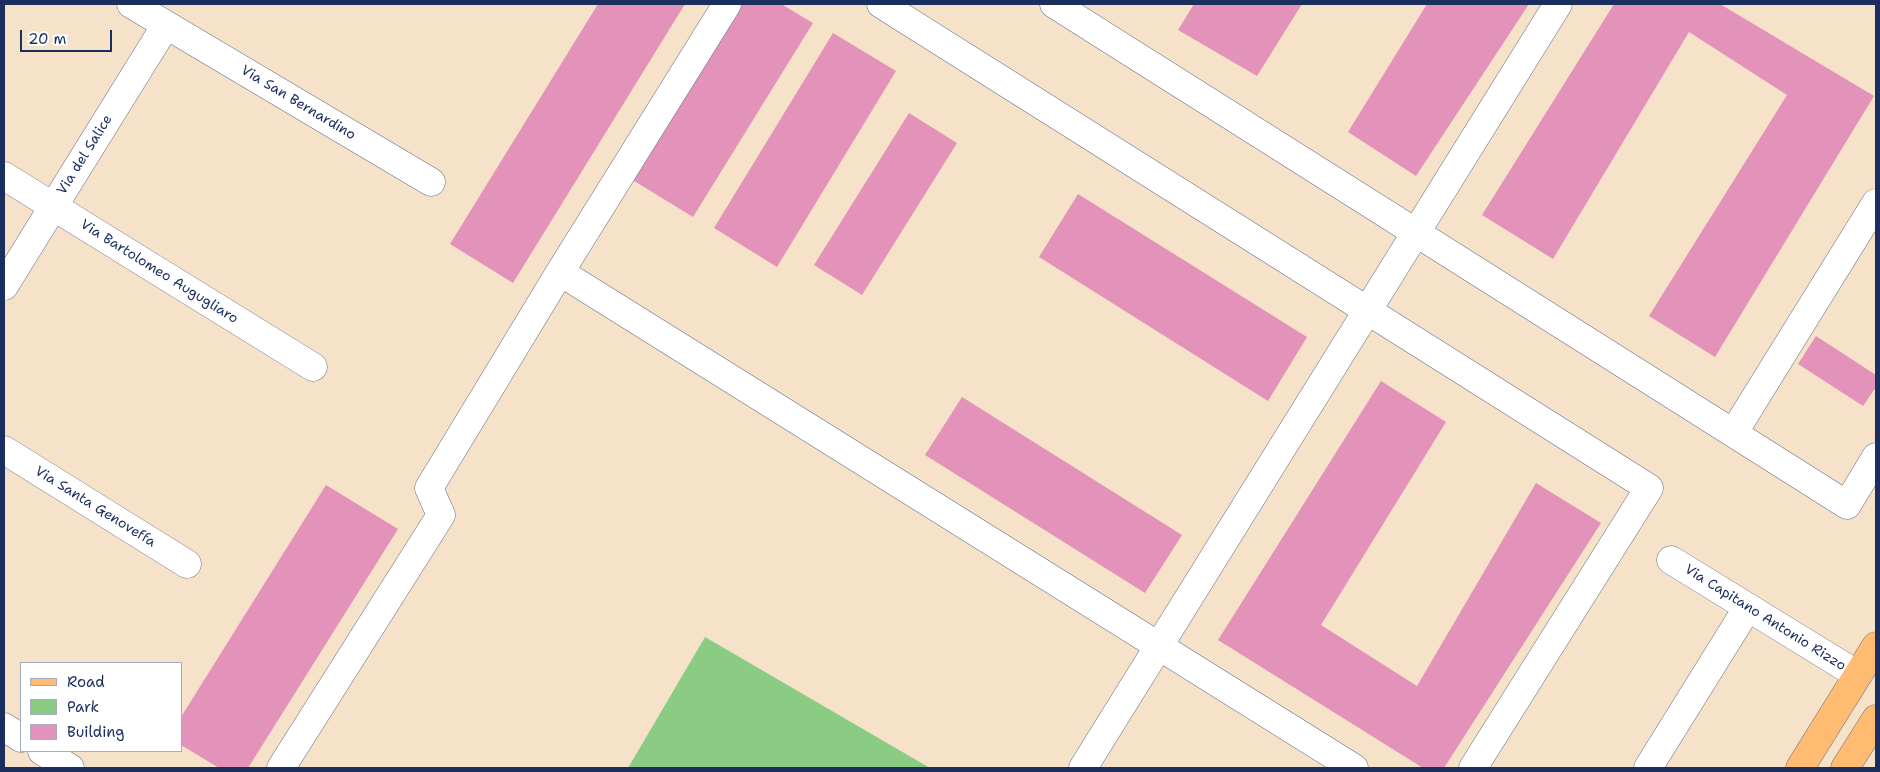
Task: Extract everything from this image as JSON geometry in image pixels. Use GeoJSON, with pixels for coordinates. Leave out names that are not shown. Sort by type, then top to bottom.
{"type":"FeatureCollection","features":[{"type":"Feature","properties":{"kind":"main road"},"geometry":{"type":"LineString","coordinates":[[1800,768],[1876,646]]}},
{"type":"Feature","properties":{"kind":"main road"},"geometry":{"type":"LineString","coordinates":[[1845,768],[1876,719]]}},
{"type":"Feature","properties":{"kind":"street","name":"Via San Bernardino"},"geometry":{"type":"LineString","coordinates":[[131,4],[159,14],[431,182]]}},
{"type":"Feature","properties":{"kind":"street"},"geometry":{"type":"LineString","coordinates":[[281,768],[441,515],[429,488],[726,4]]}},
{"type":"Feature","properties":{"kind":"street"},"geometry":{"type":"LineString","coordinates":[[881,4],[1649,488],[1473,768]]}},
{"type":"Feature","properties":{"kind":"street"},"geometry":{"type":"LineString","coordinates":[[1054,4],[1847,505],[1876,457]]}},
{"type":"Feature","properties":{"kind":"street"},"geometry":{"type":"LineString","coordinates":[[1083,768],[1558,4]]}},
{"type":"Feature","properties":{"kind":"street","name":"Via del Salice"},"geometry":{"type":"LineString","coordinates":[[4,286],[53,206],[159,14]]}},
{"type":"Feature","properties":{"kind":"street","name":"Via Bartolomeo Augugliaro"},"geometry":{"type":"LineString","coordinates":[[4,176],[314,367]]}},
{"type":"Feature","properties":{"kind":"street"},"geometry":{"type":"LineString","coordinates":[[1734,432],[1876,203]]}},
{"type":"Feature","properties":{"kind":"street"},"geometry":{"type":"LineString","coordinates":[[560,272],[1354,768]]}},
{"type":"Feature","properties":{"kind":"street","name":"Via Santa Genoveffa"},"geometry":{"type":"LineString","coordinates":[[4,450],[187,564]]}},
{"type":"Feature","properties":{"kind":"street","name":"Via Capitano Antonio Rizzo"},"geometry":{"type":"LineString","coordinates":[[1671,560],[1858,675]]}},
{"type":"Feature","properties":{"kind":"street"},"geometry":{"type":"LineString","coordinates":[[1648,768],[1748,607]]}},
{"type":"Feature","properties":{"kind":"street"},"geometry":{"type":"LineString","coordinates":[[4,727],[20,737]]}},
{"type":"Feature","properties":{"kind":"street"},"geometry":{"type":"LineString","coordinates":[[44,752],[70,768]]}},
{"type":"Feature","properties":{"kind":"green space"},"geometry":{"type":"Polygon","coordinates":[[[705,637],[930,768],[628,768],[705,637]]]}},
{"type":"Feature","properties":{"kind":"building"},"geometry":{"type":"Polygon","coordinates":[[[598,4],[685,4],[513,283],[450,244],[598,4]]]}},
{"type":"Feature","properties":{"kind":"building"},"geometry":{"type":"Polygon","coordinates":[[[739,4],[781,4],[813,23],[693,217],[631,179],[739,4]]]}},
{"type":"Feature","properties":{"kind":"building"},"geometry":{"type":"Polygon","coordinates":[[[1194,4],[1302,4],[1257,76],[1178,30],[1194,4]]]}},
{"type":"Feature","properties":{"kind":"building"},"geometry":{"type":"Polygon","coordinates":[[[1427,4],[1529,4],[1416,176],[1348,132],[1427,4]]]}},
{"type":"Feature","properties":{"kind":"building"},"geometry":{"type":"Polygon","coordinates":[[[1614,4],[1720,4],[1874,96],[1715,357],[1649,316],[1787,95],[1689,32],[1553,259],[1482,215],[1614,4]]]}},
{"type":"Feature","properties":{"kind":"building"},"geometry":{"type":"Polygon","coordinates":[[[833,33],[896,71],[777,267],[714,228],[833,33]]]}},
{"type":"Feature","properties":{"kind":"building"},"geometry":{"type":"Polygon","coordinates":[[[909,113],[957,143],[862,295],[814,265],[909,113]]]}},
{"type":"Feature","properties":{"kind":"building"},"geometry":{"type":"Polygon","coordinates":[[[1078,194],[1307,337],[1268,401],[1039,257],[1078,194]]]}},
{"type":"Feature","properties":{"kind":"building"},"geometry":{"type":"Polygon","coordinates":[[[1816,336],[1876,375],[1876,387],[1863,406],[1798,364],[1816,336]]]}},
{"type":"Feature","properties":{"kind":"building"},"geometry":{"type":"Polygon","coordinates":[[[1381,381],[1446,422],[1321,625],[1417,686],[1536,483],[1601,523],[1444,768],[1423,768],[1218,640],[1381,381]]]}},
{"type":"Feature","properties":{"kind":"building"},"geometry":{"type":"Polygon","coordinates":[[[962,397],[1182,535],[1145,593],[925,455],[962,397]]]}},
{"type":"Feature","properties":{"kind":"building"},"geometry":{"type":"Polygon","coordinates":[[[326,485],[398,529],[248,768],[219,768],[182,746],[182,715],[326,485]]]}}]}
